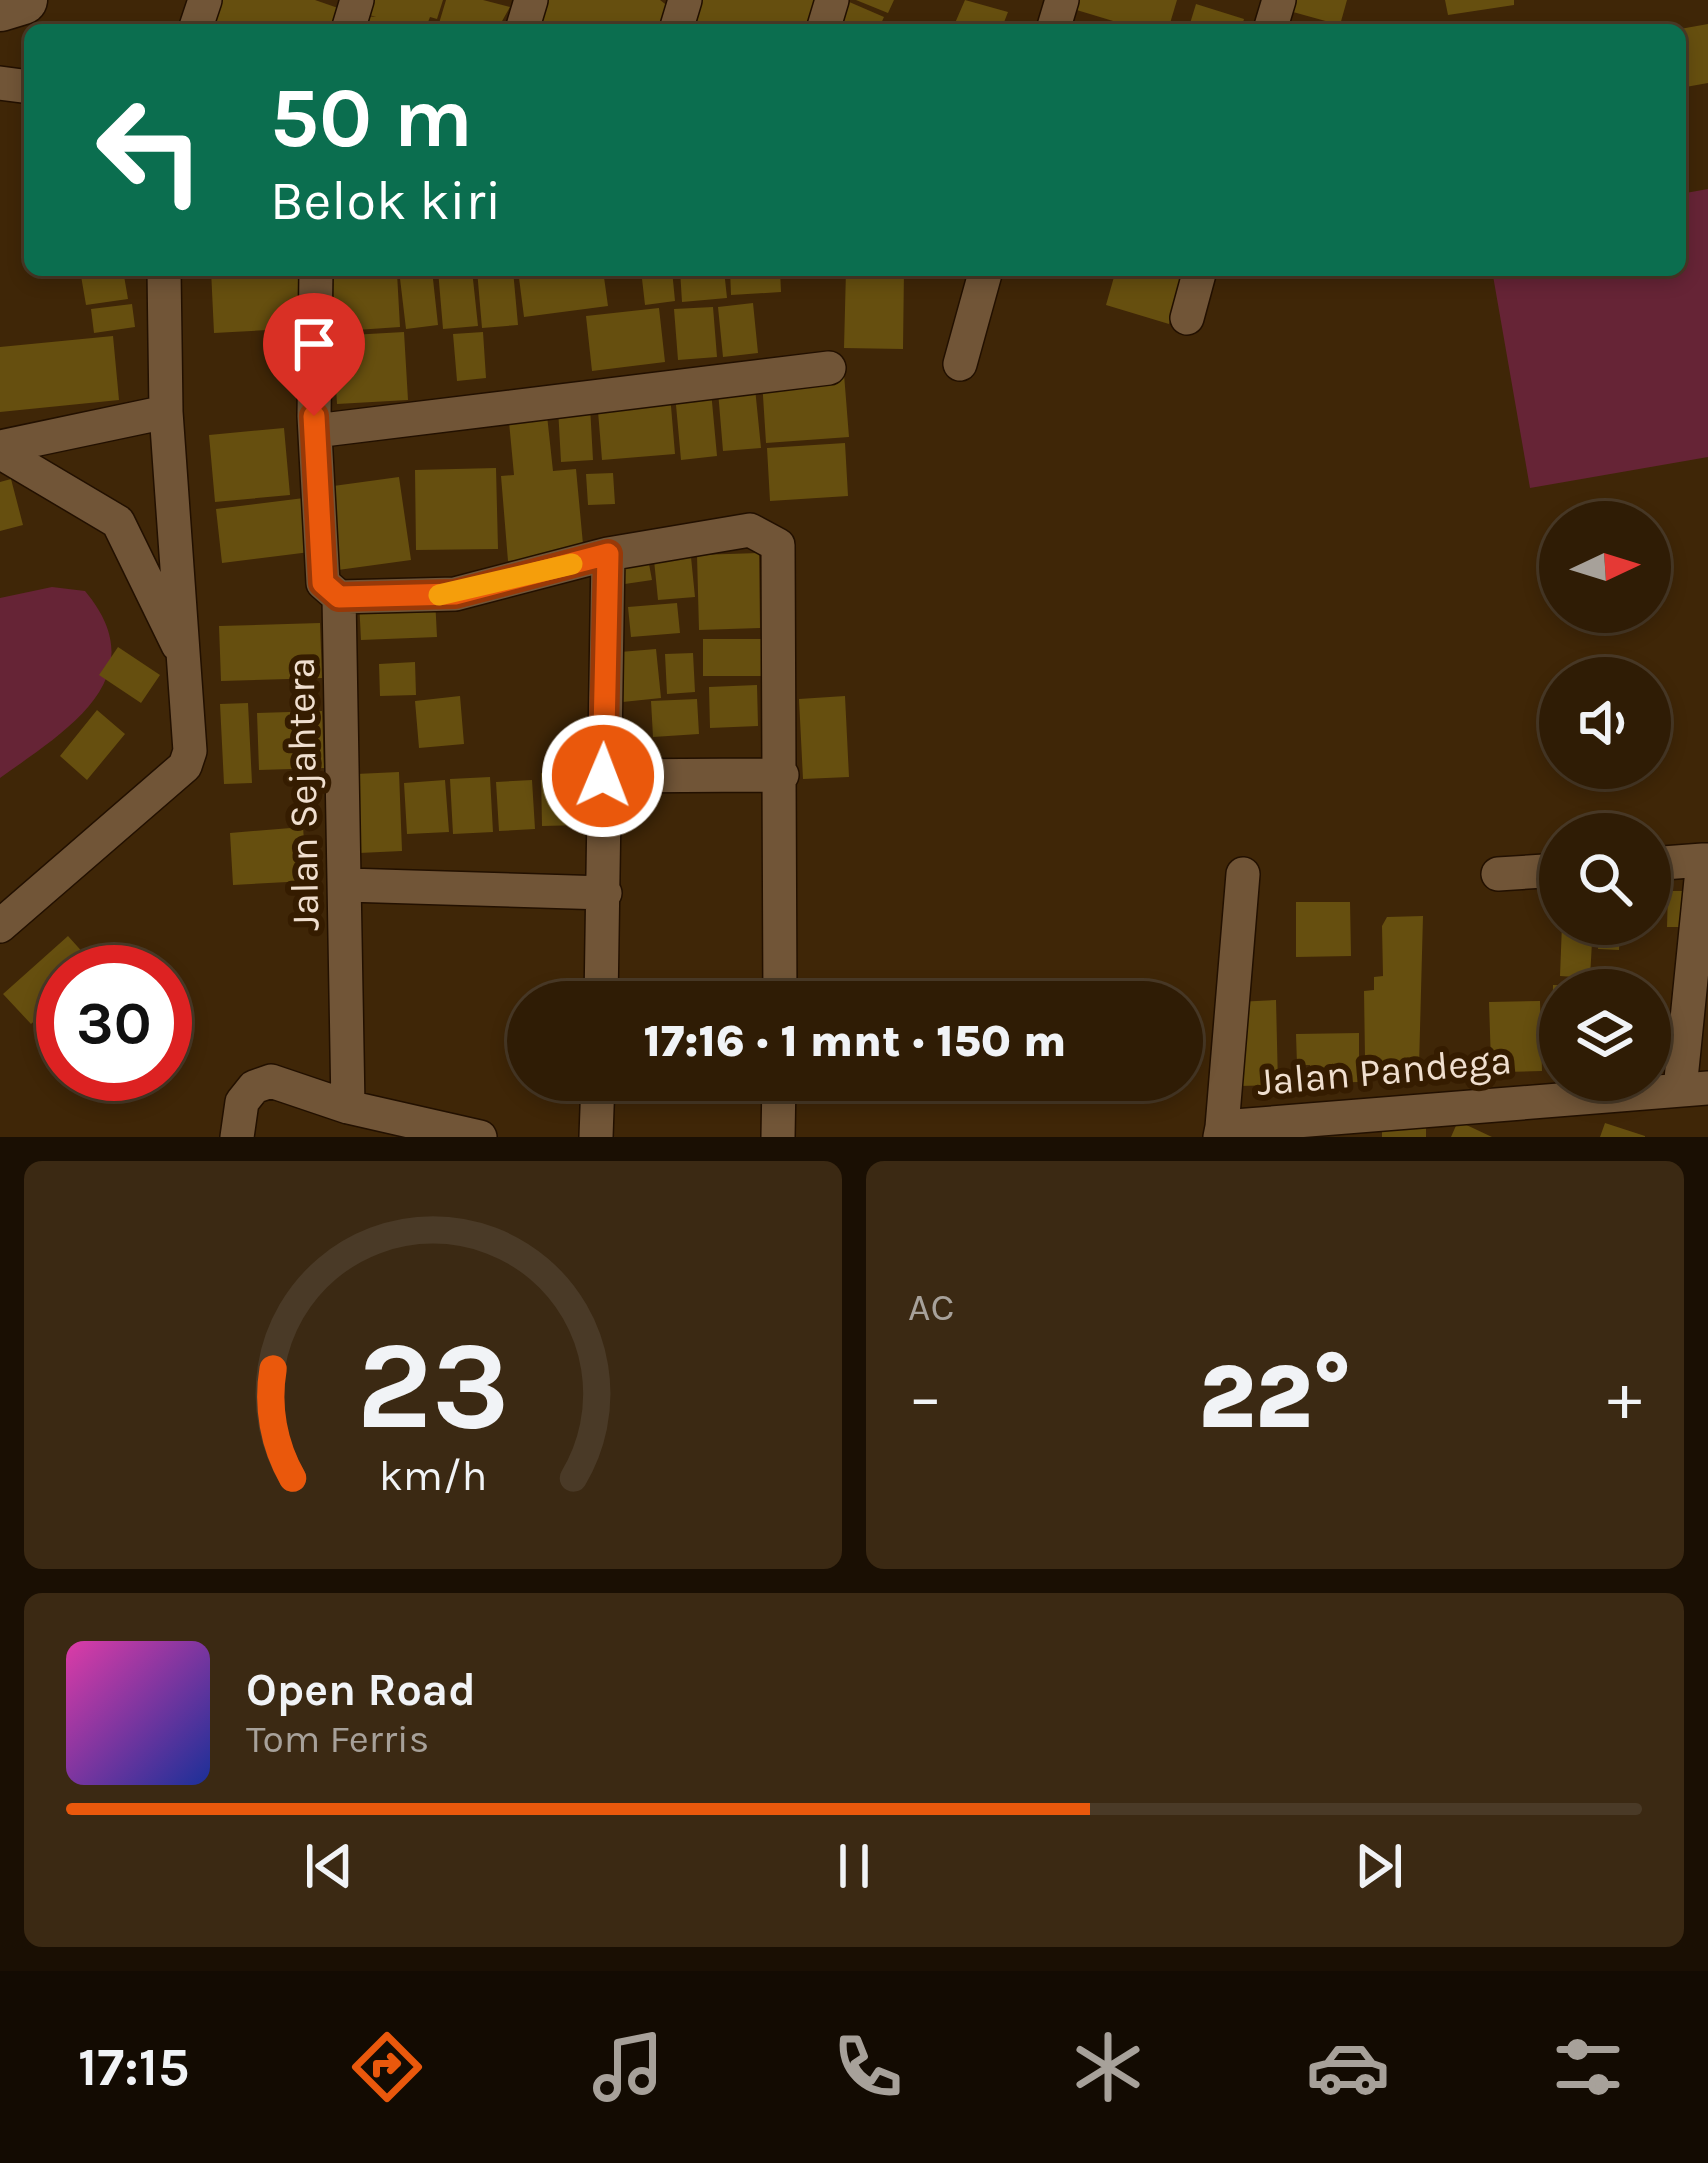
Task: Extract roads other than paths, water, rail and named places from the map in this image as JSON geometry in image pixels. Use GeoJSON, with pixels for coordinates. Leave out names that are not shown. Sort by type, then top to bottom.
{"type":"FeatureCollection","features":[{"type":"Feature","properties":{"kind":"main road"},"geometry":{"type":"LineString","coordinates":[[0,7],[23,0]]}},
{"type":"Feature","properties":{"kind":"street"},"geometry":{"type":"LineString","coordinates":[[0,926],[184,766],[190,751],[188,668],[166,412],[164,276]]}},
{"type":"Feature","properties":{"kind":"street","name":"Jalan Sejahtera"},"geometry":{"type":"LineString","coordinates":[[316,276],[315,430],[323,583],[339,597],[348,1107]]}},
{"type":"Feature","properties":{"kind":"street"},"geometry":{"type":"LineString","coordinates":[[960,364],[984,276]]}},
{"type":"Feature","properties":{"kind":"street"},"geometry":{"type":"LineString","coordinates":[[1186,318],[1198,276]]}},
{"type":"Feature","properties":{"kind":"street"},"geometry":{"type":"LineString","coordinates":[[315,430],[829,368]]}},
{"type":"Feature","properties":{"kind":"street"},"geometry":{"type":"LineString","coordinates":[[0,450],[166,412]]}},
{"type":"Feature","properties":{"kind":"street"},"geometry":{"type":"LineString","coordinates":[[0,450],[118,522],[188,668]]}},
{"type":"Feature","properties":{"kind":"street"},"geometry":{"type":"LineString","coordinates":[[339,597],[455,594],[608,554],[750,530],[778,545],[780,981]]}},
{"type":"Feature","properties":{"kind":"street"},"geometry":{"type":"LineString","coordinates":[[602,981],[608,554]]}},
{"type":"Feature","properties":{"kind":"street"},"geometry":{"type":"LineString","coordinates":[[603,776],[782,775]]}},
{"type":"Feature","properties":{"kind":"street"},"geometry":{"type":"LineString","coordinates":[[1671,862],[1705,860],[1694,1089]]}},
{"type":"Feature","properties":{"kind":"street"},"geometry":{"type":"LineString","coordinates":[[1498,874],[1539,871]]}},
{"type":"Feature","properties":{"kind":"street"},"geometry":{"type":"LineString","coordinates":[[1221,1132],[1243,874]]}},
{"type":"Feature","properties":{"kind":"street"},"geometry":{"type":"LineString","coordinates":[[347,885],[605,893]]}},
{"type":"Feature","properties":{"kind":"street"},"geometry":{"type":"LineString","coordinates":[[237,1137],[242,1102],[262,1082],[480,1137]]}},
{"type":"Feature","properties":{"kind":"street","name":"Jalan Pandega"},"geometry":{"type":"LineString","coordinates":[[1221,1132],[1694,1089]]}},
{"type":"Feature","properties":{"kind":"street"},"geometry":{"type":"LineString","coordinates":[[596,1137],[597,1101]]}},
{"type":"Feature","properties":{"kind":"street"},"geometry":{"type":"LineString","coordinates":[[778,1137],[779,1101]]}}]}
